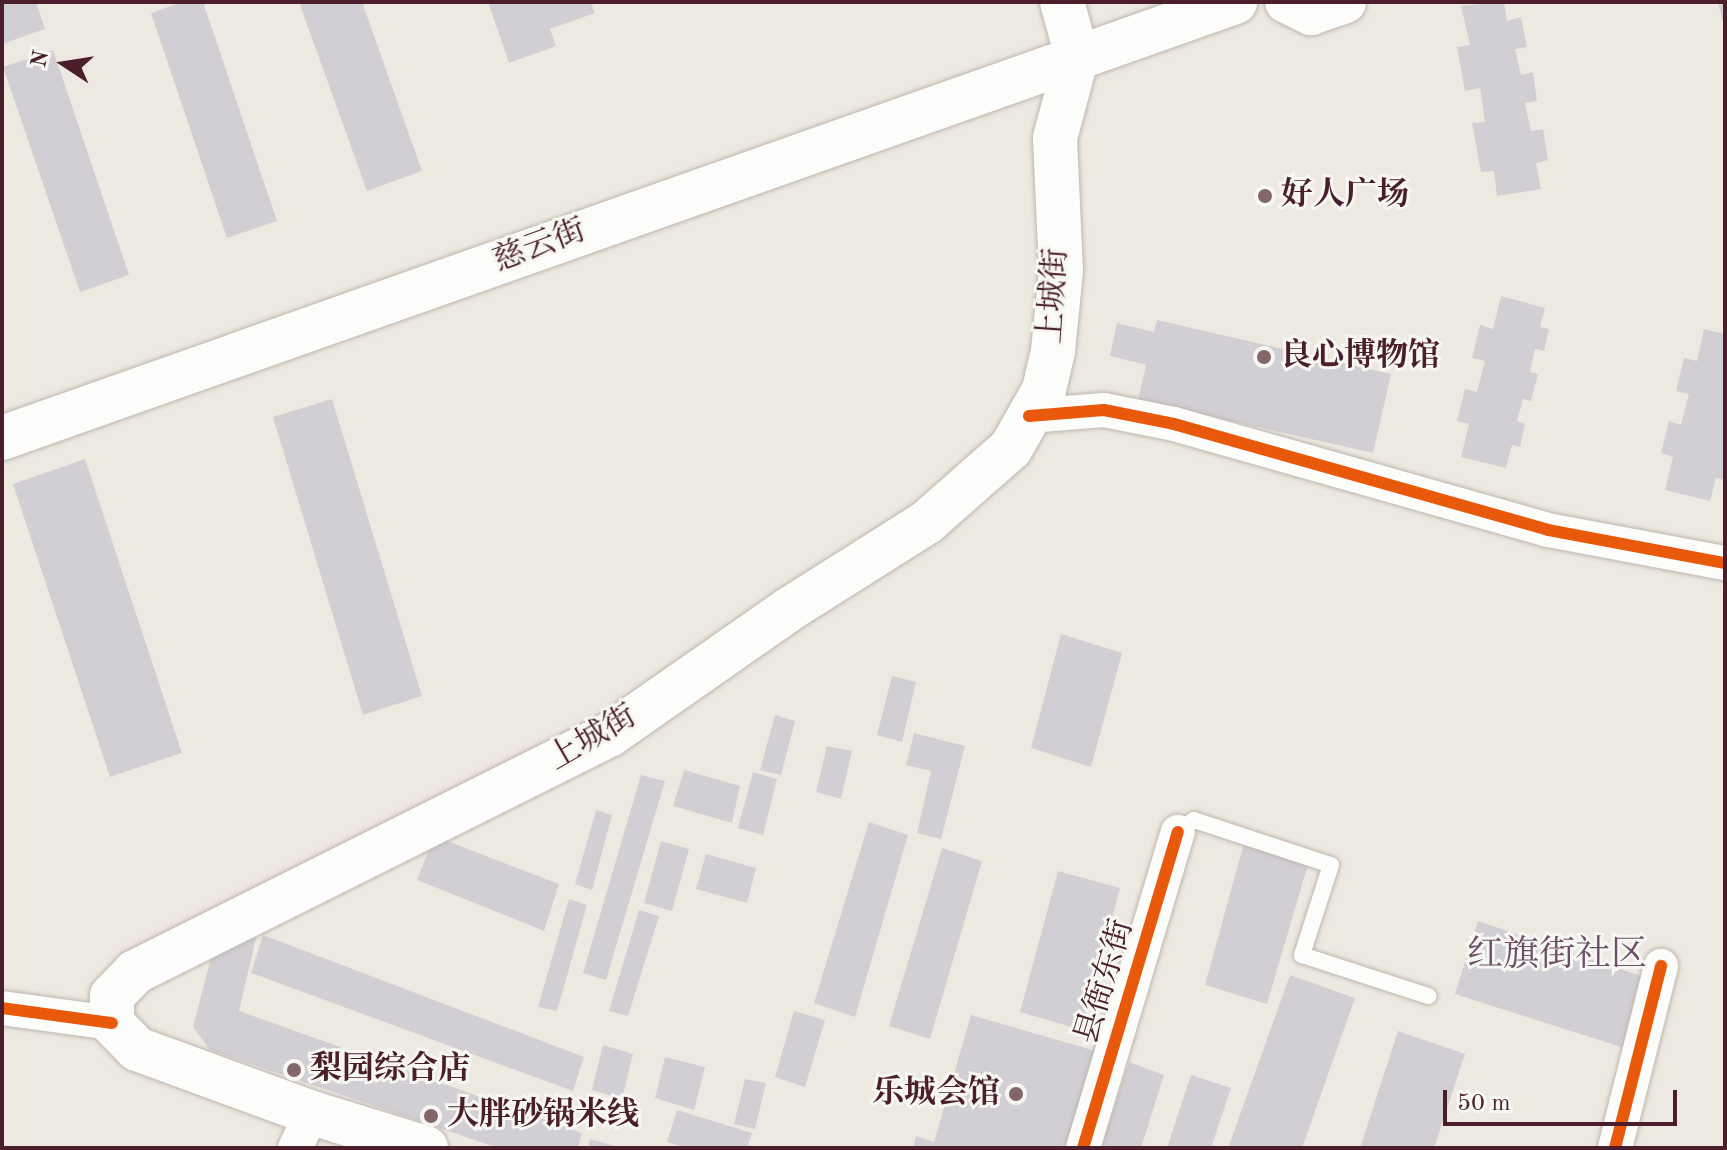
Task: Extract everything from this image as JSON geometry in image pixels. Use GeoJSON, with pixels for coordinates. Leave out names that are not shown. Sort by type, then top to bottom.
{"type":"FeatureCollection","features":[{"type":"Feature","properties":{"kind":"main road"},"geometry":{"type":"LineString","coordinates":[[1062,2],[1077,56]]}},
{"type":"Feature","properties":{"kind":"main road"},"geometry":{"type":"LineString","coordinates":[[1077,56],[1165,2]]}},
{"type":"Feature","properties":{"kind":"main road"},"geometry":{"type":"LineString","coordinates":[[1077,56],[1235,2]]}},
{"type":"Feature","properties":{"kind":"main road","name":"上城街"},"geometry":{"type":"LineString","coordinates":[[112,1023],[112,996],[135,972],[609,735],[788,610],[927,522],[1011,448],[1044,390],[1053,351],[1061,271],[1055,138],[1077,56]]}},
{"type":"Feature","properties":{"kind":"main road","name":"慈云街"},"geometry":{"type":"LineString","coordinates":[[2,438],[1077,56]]}},
{"type":"Feature","properties":{"kind":"main road"},"geometry":{"type":"LineString","coordinates":[[112,1023],[137,1049],[303,1131],[426,1148]]}},
{"type":"Feature","properties":{"kind":"street"},"geometry":{"type":"LineString","coordinates":[[1286,2],[1311,14],[1345,2]]}},
{"type":"Feature","properties":{"kind":"street"},"geometry":{"type":"LineString","coordinates":[[1029,416],[1104,410],[1174,424],[1548,530],[1725,563]]}},
{"type":"Feature","properties":{"kind":"street","name":"县衙东街"},"geometry":{"type":"LineString","coordinates":[[1083,1148],[1178,832]]}},
{"type":"Feature","properties":{"kind":"street"},"geometry":{"type":"LineString","coordinates":[[1615,1148],[1661,966]]}},
{"type":"Feature","properties":{"kind":"street"},"geometry":{"type":"LineString","coordinates":[[2,1008],[112,1023]]}},
{"type":"Feature","properties":{"kind":"lane"},"geometry":{"type":"LineString","coordinates":[[1178,832],[1194,820],[1331,865],[1302,955],[1428,996]]}},
{"type":"Feature","properties":{"kind":"building"},"geometry":{"type":"Polygon","coordinates":[[[2,2],[36,2],[45,29],[2,44],[2,2]]]}},
{"type":"Feature","properties":{"kind":"building"},"geometry":{"type":"Polygon","coordinates":[[[182,2],[203,2],[277,221],[227,238],[151,13],[182,2]]]}},
{"type":"Feature","properties":{"kind":"building"},"geometry":{"type":"Polygon","coordinates":[[[299,2],[362,2],[422,171],[367,191],[299,2]]]}},
{"type":"Feature","properties":{"kind":"building"},"geometry":{"type":"Polygon","coordinates":[[[488,2],[591,2],[595,13],[550,29],[556,46],[509,63],[488,2]]]}},
{"type":"Feature","properties":{"kind":"building"},"geometry":{"type":"Polygon","coordinates":[[[1504,2],[1507,21],[1521,17],[1527,47],[1515,49],[1521,75],[1533,72],[1537,101],[1525,103],[1531,131],[1543,129],[1548,160],[1536,163],[1541,189],[1497,196],[1494,171],[1481,172],[1472,123],[1485,122],[1480,88],[1465,91],[1457,47],[1470,45],[1461,6],[1504,2]]]}},
{"type":"Feature","properties":{"kind":"building"},"geometry":{"type":"Polygon","coordinates":[[[1718,2],[1725,2],[1725,28],[1724,28],[1718,2]]]}},
{"type":"Feature","properties":{"kind":"building"},"geometry":{"type":"Polygon","coordinates":[[[53,50],[129,275],[80,292],[3,67],[53,50]]]}},
{"type":"Feature","properties":{"kind":"building"},"geometry":{"type":"Polygon","coordinates":[[[1501,296],[1545,308],[1540,327],[1549,329],[1544,351],[1535,349],[1530,372],[1538,374],[1531,401],[1523,399],[1517,421],[1525,424],[1520,447],[1512,445],[1506,468],[1461,457],[1469,424],[1457,421],[1465,389],[1477,392],[1485,361],[1472,358],[1480,325],[1493,329],[1501,296]]]}},
{"type":"Feature","properties":{"kind":"building"},"geometry":{"type":"Polygon","coordinates":[[[1157,320],[1391,374],[1373,453],[1138,400],[1146,365],[1110,356],[1117,323],[1154,332],[1157,320]]]}},
{"type":"Feature","properties":{"kind":"building"},"geometry":{"type":"Polygon","coordinates":[[[1704,329],[1725,334],[1725,474],[1724,480],[1716,478],[1710,501],[1665,490],[1673,457],[1661,453],[1669,421],[1681,425],[1689,394],[1676,391],[1684,358],[1697,361],[1704,329]]]}},
{"type":"Feature","properties":{"kind":"building"},"geometry":{"type":"Polygon","coordinates":[[[332,399],[422,696],[363,715],[273,417],[332,399]]]}},
{"type":"Feature","properties":{"kind":"building"},"geometry":{"type":"Polygon","coordinates":[[[85,459],[182,753],[110,777],[13,484],[85,459]]]}},
{"type":"Feature","properties":{"kind":"building"},"geometry":{"type":"Polygon","coordinates":[[[1061,634],[1122,653],[1091,767],[1031,748],[1061,634]]]}},
{"type":"Feature","properties":{"kind":"building"},"geometry":{"type":"Polygon","coordinates":[[[892,676],[916,682],[902,742],[877,735],[892,676]]]}},
{"type":"Feature","properties":{"kind":"building"},"geometry":{"type":"Polygon","coordinates":[[[775,715],[795,721],[781,775],[760,770],[775,715]]]}},
{"type":"Feature","properties":{"kind":"building"},"geometry":{"type":"Polygon","coordinates":[[[914,733],[965,746],[941,839],[917,833],[931,771],[906,765],[914,733]]]}},
{"type":"Feature","properties":{"kind":"building"},"geometry":{"type":"Polygon","coordinates":[[[827,746],[852,751],[841,799],[816,792],[827,746]]]}},
{"type":"Feature","properties":{"kind":"building"},"geometry":{"type":"Polygon","coordinates":[[[684,770],[740,786],[732,823],[673,806],[684,770]]]}},
{"type":"Feature","properties":{"kind":"building"},"geometry":{"type":"Polygon","coordinates":[[[753,772],[777,779],[763,835],[738,828],[753,772]]]}},
{"type":"Feature","properties":{"kind":"building"},"geometry":{"type":"Polygon","coordinates":[[[641,775],[665,781],[606,980],[583,973],[641,775]]]}},
{"type":"Feature","properties":{"kind":"building"},"geometry":{"type":"Polygon","coordinates":[[[596,810],[612,815],[592,890],[575,884],[596,810]]]}},
{"type":"Feature","properties":{"kind":"building"},"geometry":{"type":"Polygon","coordinates":[[[869,822],[908,835],[855,1017],[814,1003],[869,822]]]}},
{"type":"Feature","properties":{"kind":"building"},"geometry":{"type":"Polygon","coordinates":[[[434,836],[559,884],[544,931],[417,880],[434,836]]]}},
{"type":"Feature","properties":{"kind":"building"},"geometry":{"type":"Polygon","coordinates":[[[661,841],[689,849],[672,911],[644,903],[661,841]]]}},
{"type":"Feature","properties":{"kind":"building"},"geometry":{"type":"Polygon","coordinates":[[[1244,843],[1309,861],[1267,1004],[1205,985],[1244,843]]]}},
{"type":"Feature","properties":{"kind":"building"},"geometry":{"type":"Polygon","coordinates":[[[942,848],[982,861],[930,1039],[889,1026],[942,848]]]}},
{"type":"Feature","properties":{"kind":"building"},"geometry":{"type":"Polygon","coordinates":[[[706,854],[756,868],[747,903],[696,889],[706,854]]]}},
{"type":"Feature","properties":{"kind":"building"},"geometry":{"type":"Polygon","coordinates":[[[1058,871],[1120,888],[1082,1030],[1020,1012],[1058,871]]]}},
{"type":"Feature","properties":{"kind":"building"},"geometry":{"type":"Polygon","coordinates":[[[569,899],[587,905],[557,1011],[538,1007],[569,899]]]}},
{"type":"Feature","properties":{"kind":"building"},"geometry":{"type":"Polygon","coordinates":[[[639,910],[659,916],[628,1016],[609,1011],[639,910]]]}},
{"type":"Feature","properties":{"kind":"building"},"geometry":{"type":"Polygon","coordinates":[[[1478,921],[1644,977],[1624,1048],[1455,994],[1478,921]]]}},
{"type":"Feature","properties":{"kind":"building"},"geometry":{"type":"Polygon","coordinates":[[[217,935],[256,938],[239,1011],[582,1133],[578,1148],[498,1148],[210,1050],[193,1027],[217,935]]]}},
{"type":"Feature","properties":{"kind":"building"},"geometry":{"type":"Polygon","coordinates":[[[263,935],[584,1057],[573,1091],[251,973],[263,935]]]}},
{"type":"Feature","properties":{"kind":"building"},"geometry":{"type":"Polygon","coordinates":[[[1290,975],[1355,998],[1302,1148],[1228,1148],[1290,975]]]}},
{"type":"Feature","properties":{"kind":"building"},"geometry":{"type":"Polygon","coordinates":[[[794,1011],[825,1020],[805,1087],[775,1077],[794,1011]]]}},
{"type":"Feature","properties":{"kind":"building","name":"乐城会馆"},"geometry":{"type":"Polygon","coordinates":[[[971,1015],[1096,1051],[1068,1148],[913,1148],[916,1136],[934,1142],[971,1015]]]}},
{"type":"Feature","properties":{"kind":"building"},"geometry":{"type":"Polygon","coordinates":[[[1398,1031],[1465,1054],[1434,1148],[1360,1148],[1398,1031]]]}},
{"type":"Feature","properties":{"kind":"building"},"geometry":{"type":"Polygon","coordinates":[[[603,1045],[633,1054],[622,1099],[592,1090],[603,1045]]]}},
{"type":"Feature","properties":{"kind":"building"},"geometry":{"type":"Polygon","coordinates":[[[665,1057],[705,1067],[694,1110],[655,1098],[665,1057]]]}},
{"type":"Feature","properties":{"kind":"building"},"geometry":{"type":"Polygon","coordinates":[[[1129,1062],[1164,1075],[1141,1148],[1101,1148],[1129,1062]]]}},
{"type":"Feature","properties":{"kind":"building"},"geometry":{"type":"Polygon","coordinates":[[[1191,1075],[1231,1088],[1211,1148],[1167,1148],[1191,1075]]]}},
{"type":"Feature","properties":{"kind":"building"},"geometry":{"type":"Polygon","coordinates":[[[745,1079],[766,1083],[755,1129],[734,1124],[745,1079]]]}},
{"type":"Feature","properties":{"kind":"building"},"geometry":{"type":"Polygon","coordinates":[[[677,1110],[752,1133],[747,1148],[687,1148],[667,1142],[677,1110]]]}},
{"type":"Feature","properties":{"kind":"building"},"geometry":{"type":"Polygon","coordinates":[[[590,1139],[619,1147],[619,1148],[588,1148],[590,1139]]]}},
{"type":"Feature","properties":{"kind":"cycle path"},"geometry":{"type":"LineString","coordinates":[[1029,416],[1104,410],[1174,424],[1548,530],[1725,563]]}},
{"type":"Feature","properties":{"kind":"cycle path"},"geometry":{"type":"LineString","coordinates":[[1083,1148],[1178,832]]}},
{"type":"Feature","properties":{"kind":"cycle path"},"geometry":{"type":"LineString","coordinates":[[1615,1148],[1661,966]]}},
{"type":"Feature","properties":{"kind":"cycle path"},"geometry":{"type":"LineString","coordinates":[[2,1008],[112,1023]]}},
{"type":"Feature","properties":{"kind":"place","name":"好人广场"},"geometry":{"type":"Point","coordinates":[1265,196]}},
{"type":"Feature","properties":{"kind":"place","name":"良心博物馆"},"geometry":{"type":"Point","coordinates":[1264,357]}},
{"type":"Feature","properties":{"kind":"place","name":"梨园综合店"},"geometry":{"type":"Point","coordinates":[294,1070]}},
{"type":"Feature","properties":{"kind":"place","name":"乐城会馆"},"geometry":{"type":"Point","coordinates":[1016,1094]}},
{"type":"Feature","properties":{"kind":"place","name":"大胖砂锅米线"},"geometry":{"type":"Point","coordinates":[431,1116]}},
{"type":"Feature","properties":{"kind":"district","name":"红旗街社区"},"geometry":{"type":"Point","coordinates":[1557,957]}}]}
